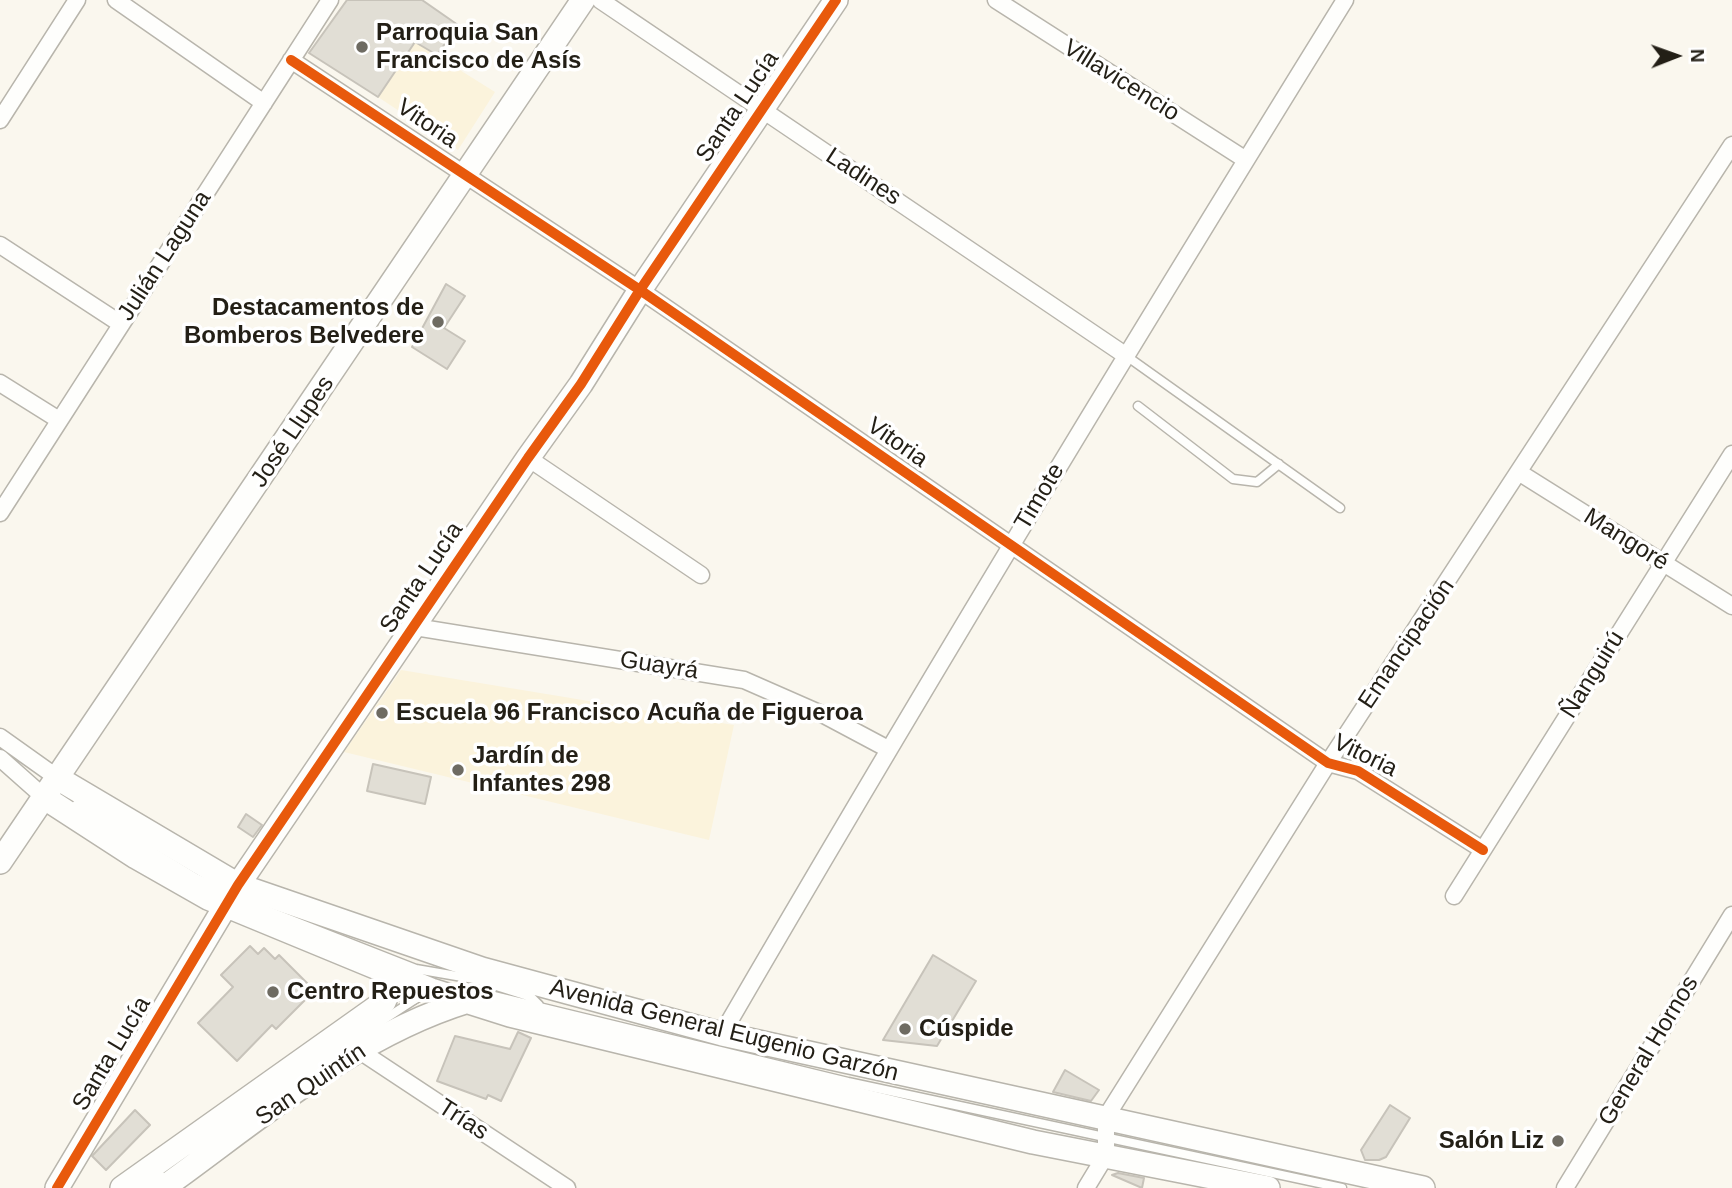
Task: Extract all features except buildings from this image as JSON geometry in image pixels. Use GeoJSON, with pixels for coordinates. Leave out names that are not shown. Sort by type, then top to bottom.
{"type":"FeatureCollection","features":[{"type":"Feature","properties":{"kind":"main road","name":"José Llupes"},"geometry":{"type":"LineString","coordinates":[[0,862],[467,176],[583,0]]}},
{"type":"Feature","properties":{"kind":"main road","name":"Santa Lucía"},"geometry":{"type":"LineString","coordinates":[[57,1188],[232,895],[527,458],[582,384],[640,290],[836,0]]}},
{"type":"Feature","properties":{"kind":"main road","name":"Avenida General Eugenio Garzón"},"geometry":{"type":"LineString","coordinates":[[52,789],[232,895],[383,969],[422,993],[468,1001],[510,1015],[1033,1142],[1106,1136],[1423,1188]]}},
{"type":"Feature","properties":{"kind":"main road","name":"Avenida General Eugenio Garzón"},"geometry":{"type":"LineString","coordinates":[[232,895],[482,970],[722,1034],[964,1089],[1268,1188]]}},
{"type":"Feature","properties":{"kind":"main road","name":"San Quintín"},"geometry":{"type":"LineString","coordinates":[[122,1188],[384,1002],[389,990],[383,969]]}},
{"type":"Feature","properties":{"kind":"main road","name":"San Quintín"},"geometry":{"type":"LineString","coordinates":[[165,1180],[327,1070],[427,1014],[468,1001]]}},
{"type":"Feature","properties":{"kind":"street"},"geometry":{"type":"LineString","coordinates":[[0,120],[77,0]]}},
{"type":"Feature","properties":{"kind":"street"},"geometry":{"type":"LineString","coordinates":[[116,0],[264,103]]}},
{"type":"Feature","properties":{"kind":"street","name":"Julián Laguna"},"geometry":{"type":"LineString","coordinates":[[0,513],[330,0]]}},
{"type":"Feature","properties":{"kind":"street","name":"Ladines"},"geometry":{"type":"LineString","coordinates":[[600,0],[1125,355]]}},
{"type":"Feature","properties":{"kind":"street","name":"Villavicencio"},"geometry":{"type":"LineString","coordinates":[[996,0],[1246,160]]}},
{"type":"Feature","properties":{"kind":"street","name":"Timote"},"geometry":{"type":"LineString","coordinates":[[722,1034],[888,749],[1125,355],[1345,0]]}},
{"type":"Feature","properties":{"kind":"street","name":"Vitoria"},"geometry":{"type":"LineString","coordinates":[[291,60],[640,290],[1328,764],[1358,771],[1483,850]]}},
{"type":"Feature","properties":{"kind":"street","name":"Emancipación"},"geometry":{"type":"LineString","coordinates":[[1086,1188],[1106,1136],[1328,764],[1732,145]]}},
{"type":"Feature","properties":{"kind":"street"},"geometry":{"type":"LineString","coordinates":[[0,245],[121,324]]}},
{"type":"Feature","properties":{"kind":"street"},"geometry":{"type":"LineString","coordinates":[[0,383],[59,420]]}},
{"type":"Feature","properties":{"kind":"street","name":"Ñanguirú"},"geometry":{"type":"LineString","coordinates":[[1454,896],[1732,454]]}},
{"type":"Feature","properties":{"kind":"street"},"geometry":{"type":"LineString","coordinates":[[527,458],[701,575]]}},
{"type":"Feature","properties":{"kind":"street","name":"Mangoré"},"geometry":{"type":"LineString","coordinates":[[1520,473],[1732,606]]}},
{"type":"Feature","properties":{"kind":"street","name":"Guayrá"},"geometry":{"type":"LineString","coordinates":[[415,627],[744,680],[826,716],[888,749]]}},
{"type":"Feature","properties":{"kind":"street"},"geometry":{"type":"LineString","coordinates":[[0,737],[52,789]]}},
{"type":"Feature","properties":{"kind":"street"},"geometry":{"type":"LineString","coordinates":[[0,758],[52,789]]}},
{"type":"Feature","properties":{"kind":"street","name":"General Hornos"},"geometry":{"type":"LineString","coordinates":[[1565,1188],[1732,915]]}},
{"type":"Feature","properties":{"kind":"street","name":"Trías"},"geometry":{"type":"LineString","coordinates":[[360,1051],[567,1188]]}},
{"type":"Feature","properties":{"kind":"lane"},"geometry":{"type":"LineString","coordinates":[[1125,355],[1340,508]]}},
{"type":"Feature","properties":{"kind":"lane"},"geometry":{"type":"LineString","coordinates":[[1138,405],[1233,480],[1257,482],[1279,464]]}},
{"type":"Feature","properties":{"kind":"lane","name":"Avenida General Eugenio Garzón"},"geometry":{"type":"LineString","coordinates":[[232,895],[416,969],[474,979],[531,997],[539,1005]]}},
{"type":"Feature","properties":{"kind":"lane","name":"Avenida General Eugenio Garzón"},"geometry":{"type":"LineString","coordinates":[[422,993],[459,987],[848,1082],[1342,1188]]}},
{"type":"Feature","properties":{"kind":"lane","name":"San Quintín"},"geometry":{"type":"LineString","coordinates":[[197,1150],[360,1033],[422,993]]}},
{"type":"Feature","properties":{"kind":"lane","name":"San Quintín"},"geometry":{"type":"LineString","coordinates":[[145,1188],[165,1180]]}},
{"type":"Feature","properties":{"kind":"shaded area"},"geometry":{"type":"Polygon","coordinates":[[[415,42],[495,92],[458,150],[378,97],[415,42]]]}},
{"type":"Feature","properties":{"kind":"shaded area"},"geometry":{"type":"Polygon","coordinates":[[[401,670],[734,725],[709,840],[344,752],[401,670]]]}},
{"type":"Feature","properties":{"kind":"cycle path"},"geometry":{"type":"LineString","coordinates":[[57,1188],[238,885],[581,384],[640,290],[836,0]]}},
{"type":"Feature","properties":{"kind":"cycle path"},"geometry":{"type":"LineString","coordinates":[[291,60],[640,290],[1328,763],[1358,771],[1483,850]]}},
{"type":"Feature","properties":{"kind":"place","name":"Parroquia San Francisco de Asís"},"geometry":{"type":"Point","coordinates":[362,47]}},
{"type":"Feature","properties":{"kind":"place","name":"Destacamentos de Bomberos Belvedere"},"geometry":{"type":"Point","coordinates":[438,322]}},
{"type":"Feature","properties":{"kind":"place","name":"Escuela 96 Francisco Acuña de Figueroa"},"geometry":{"type":"Point","coordinates":[382,713]}},
{"type":"Feature","properties":{"kind":"place","name":"Jardín de Infantes 298"},"geometry":{"type":"Point","coordinates":[458,770]}},
{"type":"Feature","properties":{"kind":"place","name":"Centro Repuestos"},"geometry":{"type":"Point","coordinates":[273,992]}},
{"type":"Feature","properties":{"kind":"place","name":"Cúspide"},"geometry":{"type":"Point","coordinates":[905,1029]}},
{"type":"Feature","properties":{"kind":"place","name":"Salón Liz"},"geometry":{"type":"Point","coordinates":[1558,1141]}}]}
